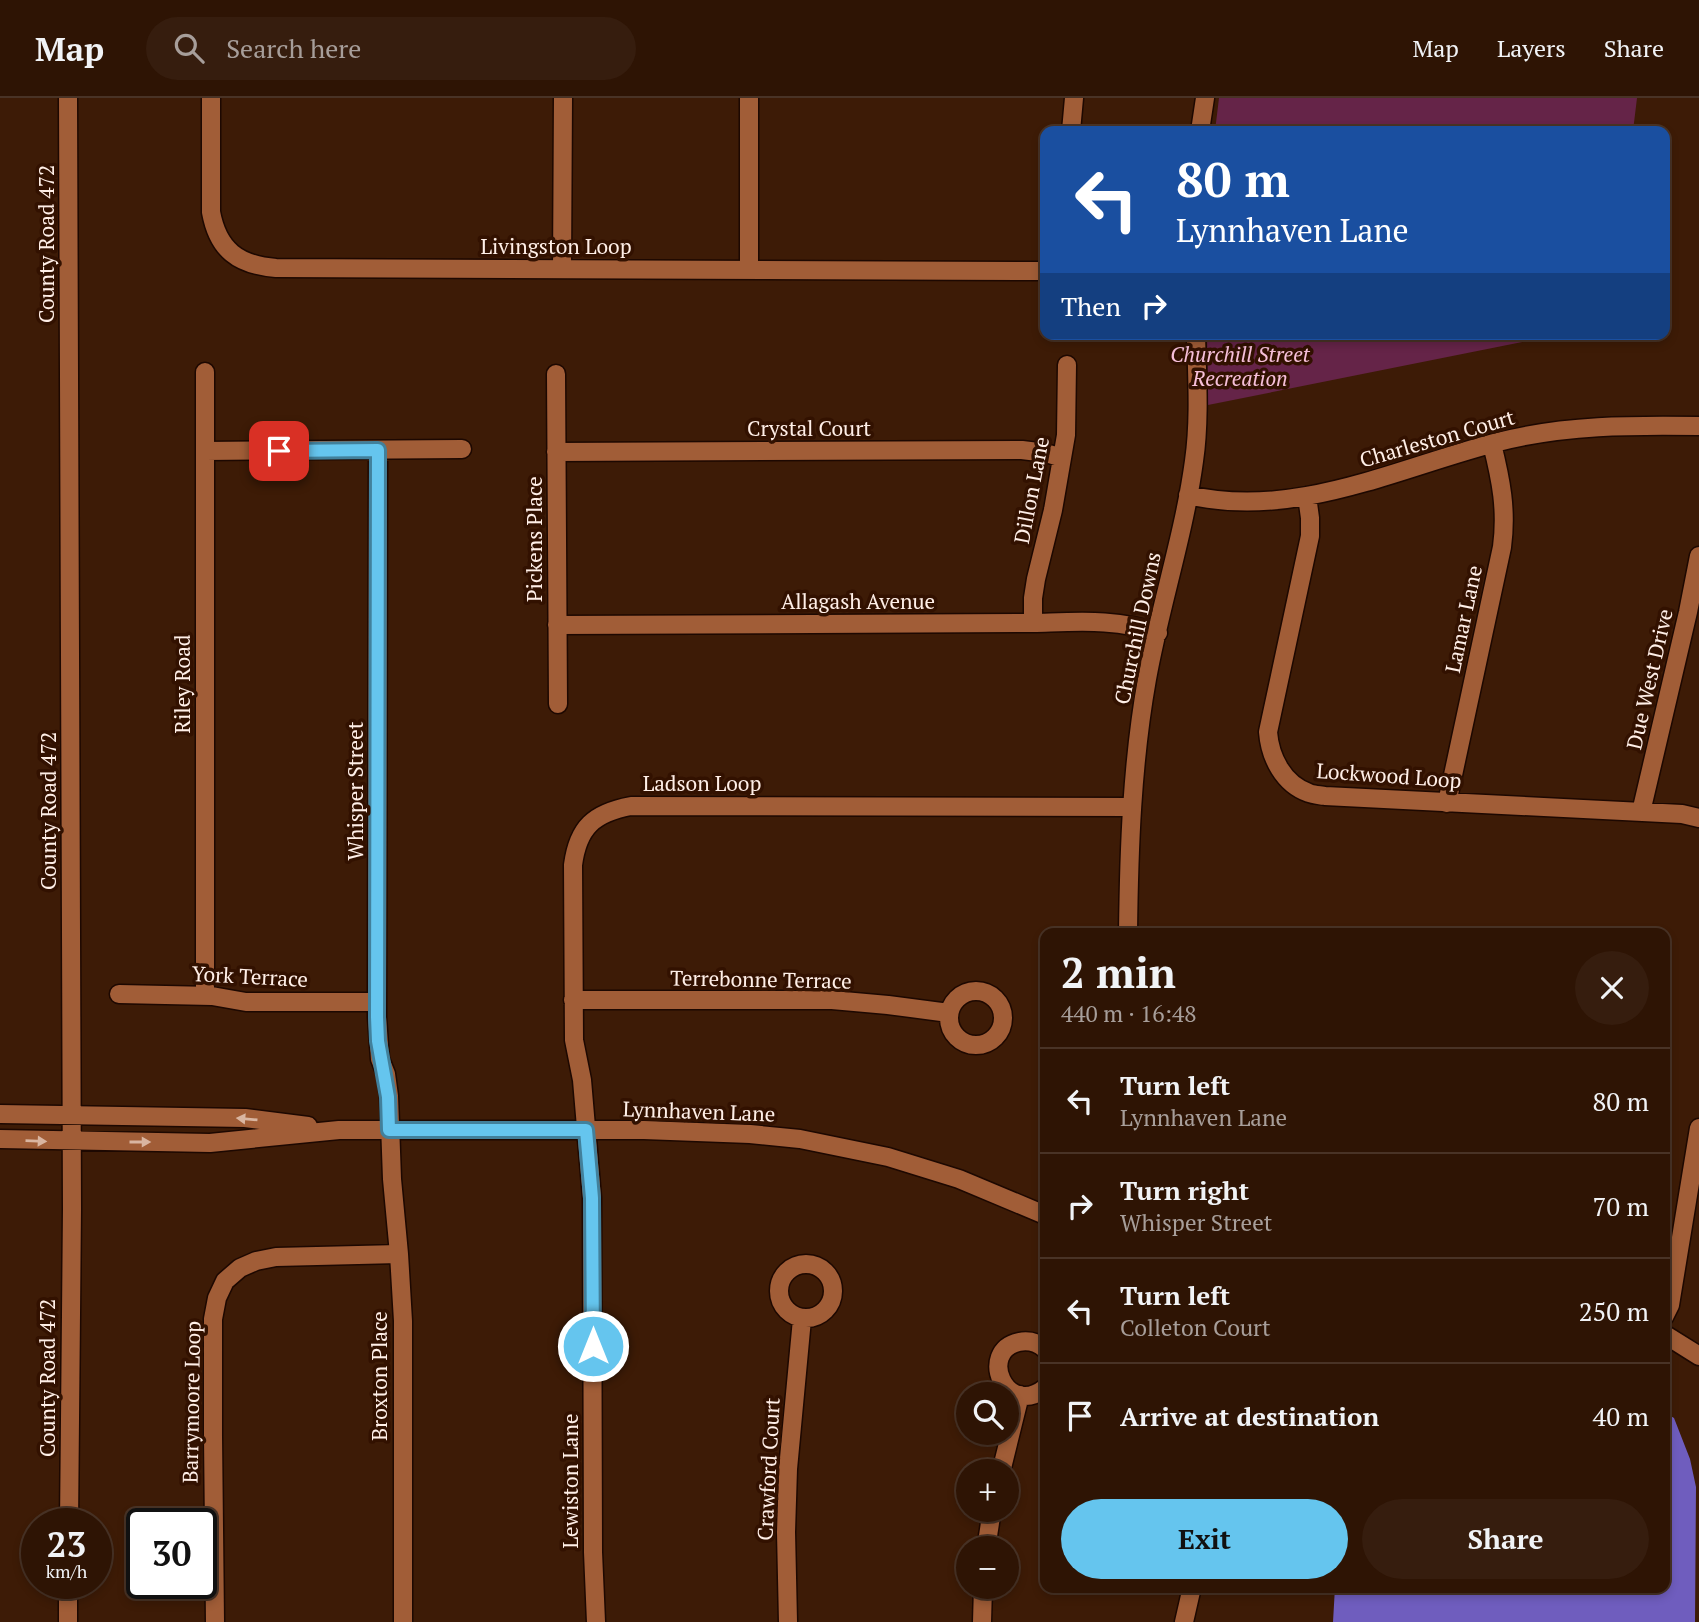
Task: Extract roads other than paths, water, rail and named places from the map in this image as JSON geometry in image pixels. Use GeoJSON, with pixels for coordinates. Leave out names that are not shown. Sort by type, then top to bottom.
{"type":"FeatureCollection","features":[{"type":"Feature","properties":{"kind":"street","name":"County Road 472"},"geometry":{"type":"LineString","coordinates":[[68,98],[71,1115],[69,1508]]}},
{"type":"Feature","properties":{"kind":"street","name":"Livingston Loop"},"geometry":{"type":"LineString","coordinates":[[211,98],[211,212],[214,228],[232,253],[244,262],[260,267],[1040,271]]}},
{"type":"Feature","properties":{"kind":"street"},"geometry":{"type":"LineString","coordinates":[[562,269],[563,98]]}},
{"type":"Feature","properties":{"kind":"street"},"geometry":{"type":"LineString","coordinates":[[749,98],[749,270]]}},
{"type":"Feature","properties":{"kind":"street"},"geometry":{"type":"LineString","coordinates":[[1071,126],[1074,98]]}},
{"type":"Feature","properties":{"kind":"street"},"geometry":{"type":"LineString","coordinates":[[1201,126],[1205,98]]}},
{"type":"Feature","properties":{"kind":"street","name":"Churchill Downs"},"geometry":{"type":"LineString","coordinates":[[1128,928],[1131,807],[1138,738],[1147,678],[1194,460],[1197,425],[1196,340]]}},
{"type":"Feature","properties":{"kind":"street","name":"Dillon Lane"},"geometry":{"type":"LineString","coordinates":[[1033,623],[1033,598],[1053,510],[1066,435],[1068,365]]}},
{"type":"Feature","properties":{"kind":"street","name":"Riley Road"},"geometry":{"type":"LineString","coordinates":[[205,372],[205,995]]}},
{"type":"Feature","properties":{"kind":"street","name":"Pickens Place"},"geometry":{"type":"LineString","coordinates":[[556,374],[558,704]]}},
{"type":"Feature","properties":{"kind":"street","name":"Charleston Court"},"geometry":{"type":"LineString","coordinates":[[1188,495],[1227,502],[1278,501],[1357,484],[1492,444],[1549,432],[1595,427],[1699,426]]}},
{"type":"Feature","properties":{"kind":"street","name":"Lamar Lane"},"geometry":{"type":"LineString","coordinates":[[1447,803],[1502,547],[1504,506],[1492,444]]}},
{"type":"Feature","properties":{"kind":"street"},"geometry":{"type":"LineString","coordinates":[[205,452],[462,449]]}},
{"type":"Feature","properties":{"kind":"street","name":"Whisper Street"},"geometry":{"type":"LineString","coordinates":[[378,450],[377,1002],[378,1041],[387,1085],[389,1130]]}},
{"type":"Feature","properties":{"kind":"street","name":"Crystal Court"},"geometry":{"type":"LineString","coordinates":[[556,452],[1022,450],[1062,458]]}},
{"type":"Feature","properties":{"kind":"street","name":"Lockwood Loop"},"geometry":{"type":"LineString","coordinates":[[1307,496],[1310,536],[1268,732],[1274,761],[1284,776],[1308,793],[1325,796],[1682,814],[1699,818]]}},
{"type":"Feature","properties":{"kind":"street","name":"Due West Drive"},"geometry":{"type":"LineString","coordinates":[[1641,812],[1694,608],[1699,556]]}},
{"type":"Feature","properties":{"kind":"street","name":"Allagash Avenue"},"geometry":{"type":"LineString","coordinates":[[557,625],[1095,621],[1119,622],[1157,633]]}},
{"type":"Feature","properties":{"kind":"street","name":"Ladson Loop"},"geometry":{"type":"LineString","coordinates":[[586,1130],[582,1080],[573,1040],[573,866],[575,849],[594,819],[610,810],[631,806],[1131,807]]}},
{"type":"Feature","properties":{"kind":"street","name":"York Terrace"},"geometry":{"type":"LineString","coordinates":[[119,994],[205,995],[246,1002],[377,1002]]}},
{"type":"Feature","properties":{"kind":"street","name":"Terrebonne Terrace"},"geometry":{"type":"LineString","coordinates":[[573,1000],[832,1000],[949,1013]]}},
{"type":"Feature","properties":{"kind":"street","name":"Lynnhaven Lane"},"geometry":{"type":"LineString","coordinates":[[0,1114],[246,1118],[340,1130]]}},
{"type":"Feature","properties":{"kind":"street"},"geometry":{"type":"LineString","coordinates":[[1670,1305],[1699,1128]]}},
{"type":"Feature","properties":{"kind":"street","name":"Lynnhaven Lane"},"geometry":{"type":"LineString","coordinates":[[0,1139],[210,1143],[340,1130],[701,1131],[750,1134],[800,1139],[888,1157],[959,1179],[1040,1213]]}},
{"type":"Feature","properties":{"kind":"street","name":"Broxton Place"},"geometry":{"type":"LineString","coordinates":[[389,1130],[403,1321],[403,1622]]}},
{"type":"Feature","properties":{"kind":"street","name":"Lewiston Lane"},"geometry":{"type":"LineString","coordinates":[[586,1130],[592,1198],[593,1552],[596,1622]]}},
{"type":"Feature","properties":{"kind":"street","name":"Barrymoore Loop"},"geometry":{"type":"LineString","coordinates":[[215,1622],[214,1319],[217,1298],[225,1281],[240,1268],[276,1257],[399,1254]]}},
{"type":"Feature","properties":{"kind":"street","name":"Crawford Court"},"geometry":{"type":"LineString","coordinates":[[788,1622],[788,1469],[802,1319]]}},
{"type":"Feature","properties":{"kind":"street"},"geometry":{"type":"LineString","coordinates":[[1670,1338],[1699,1356]]}},
{"type":"Feature","properties":{"kind":"street"},"geometry":{"type":"LineString","coordinates":[[1040,1345],[1031,1341],[1014,1343],[1002,1355],[998,1372],[1005,1387],[1012,1392],[1030,1396],[1040,1391]]}},
{"type":"Feature","properties":{"kind":"street"},"geometry":{"type":"LineString","coordinates":[[1004,1459],[1020,1395]]}},
{"type":"Feature","properties":{"kind":"street"},"geometry":{"type":"LineString","coordinates":[[1184,1622],[1191,1593]]}},
{"type":"Feature","properties":{"kind":"street"},"geometry":{"type":"LineString","coordinates":[[68,1599],[68,1622]]}},
{"type":"Feature","properties":{"kind":"street"},"geometry":{"type":"LineString","coordinates":[[982,1622],[983,1599]]}},
{"type":"Feature","properties":{"kind":"park label","name":"Churchill Street Recreation"},"geometry":{"type":"Point","coordinates":[1240,366]}}]}
